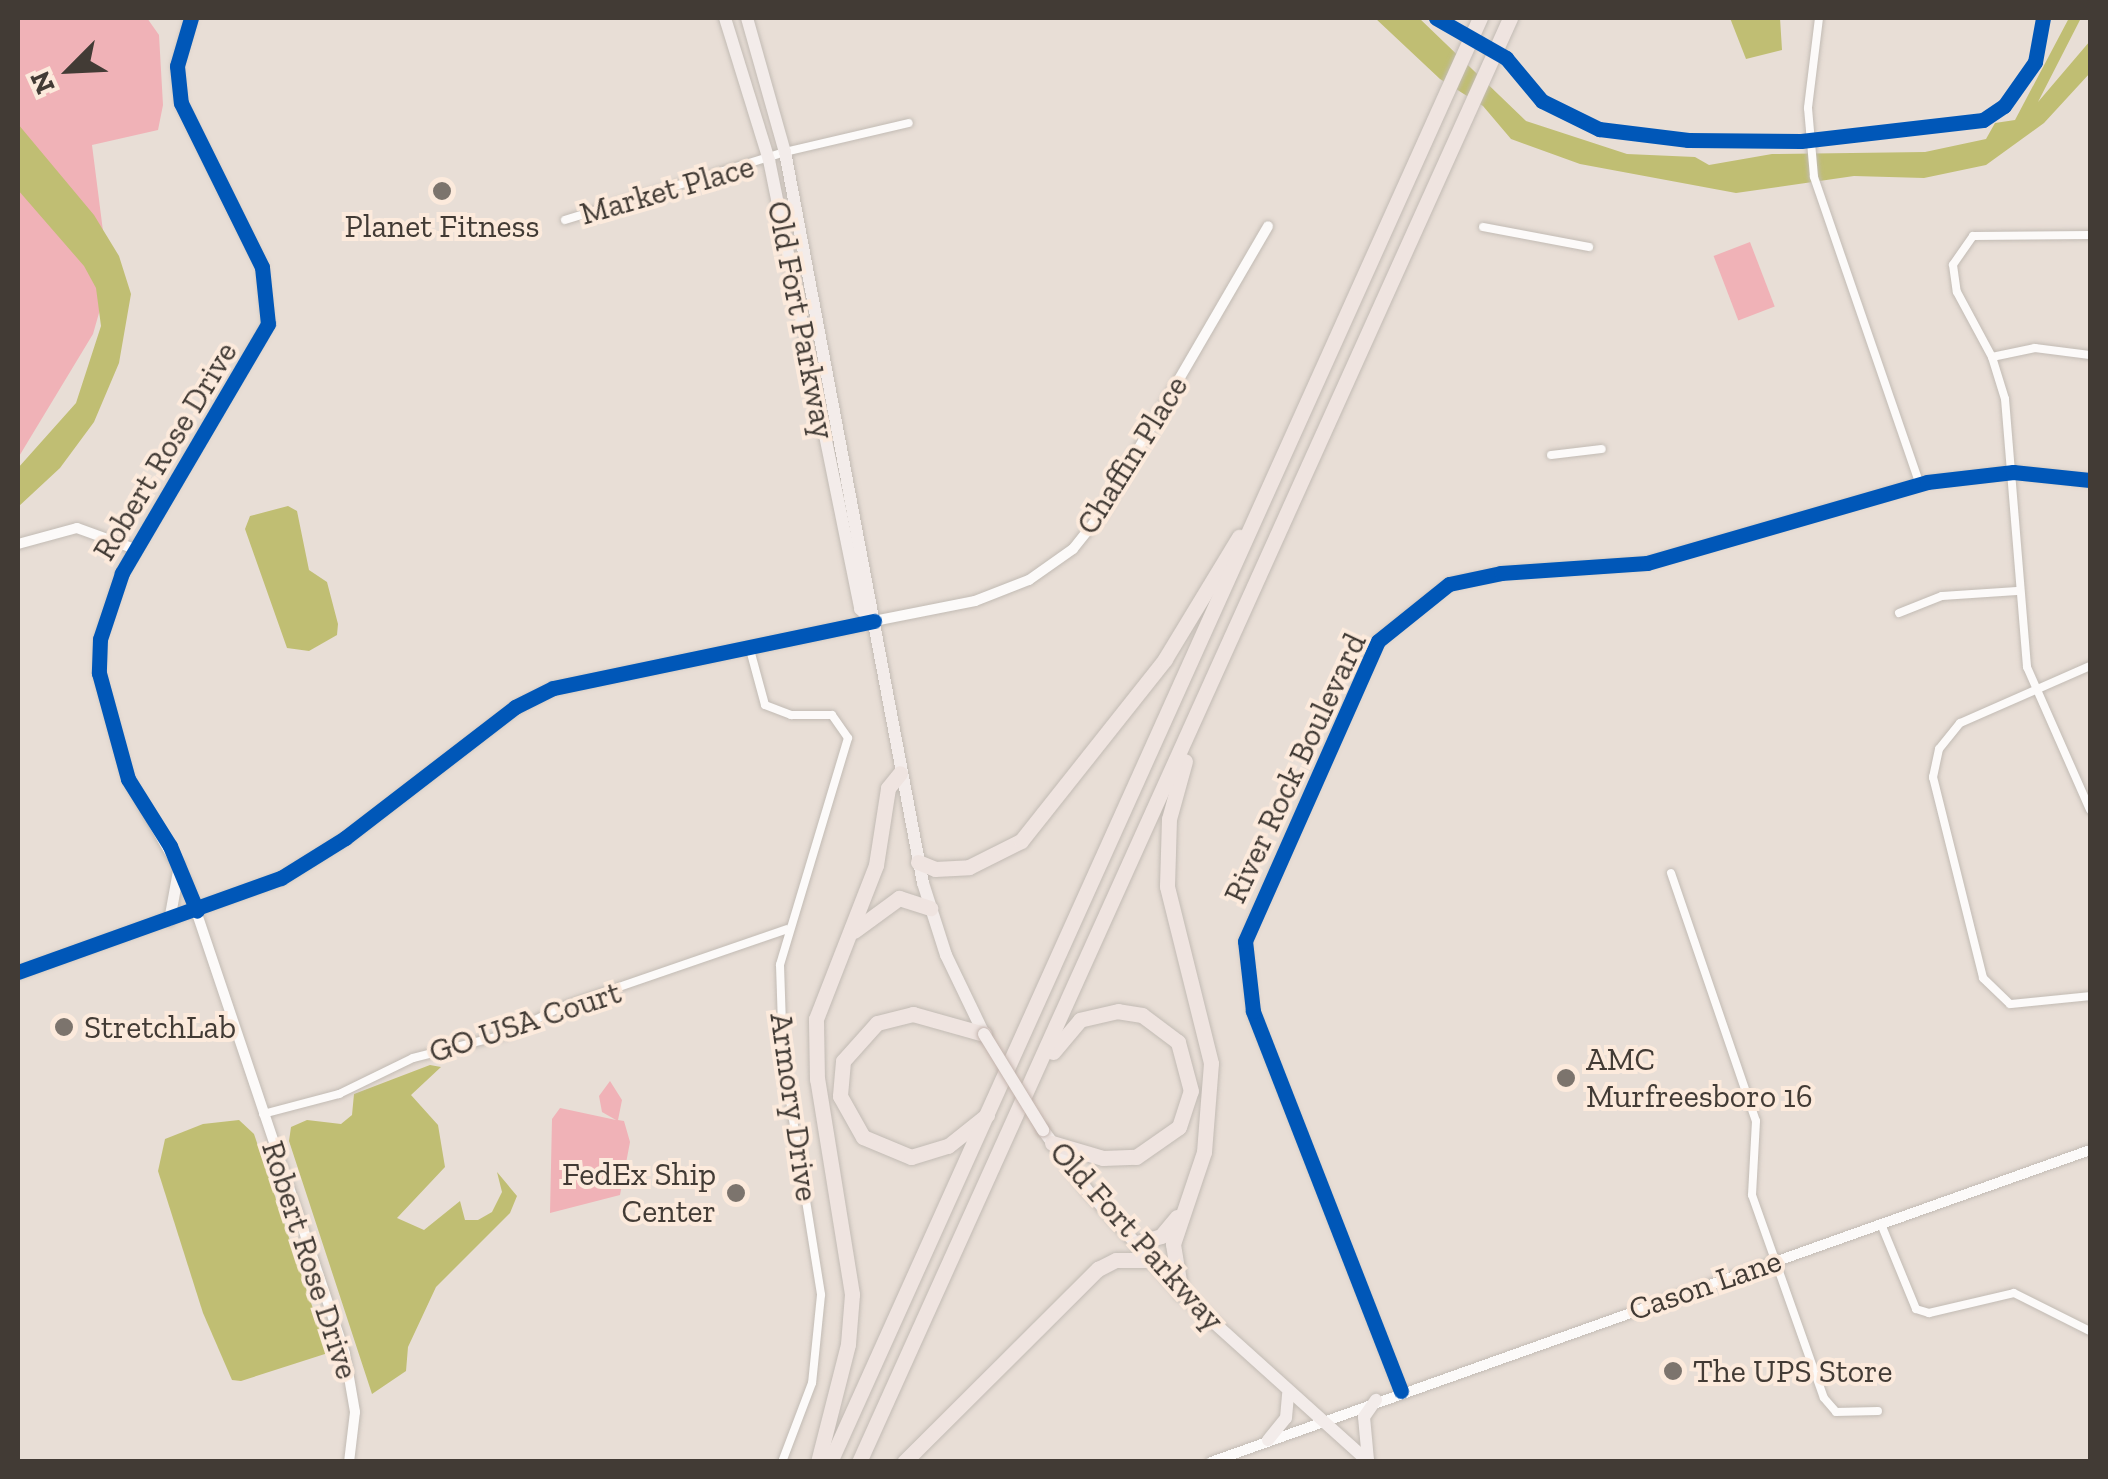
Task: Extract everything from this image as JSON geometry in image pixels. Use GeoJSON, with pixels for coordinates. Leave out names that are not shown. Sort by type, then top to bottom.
{"type":"FeatureCollection","features":[{"type":"Feature","properties":{"kind":"highway"},"geometry":{"type":"LineString","coordinates":[[830,1462],[1277,474],[1431,118],[1480,18]]}},
{"type":"Feature","properties":{"kind":"highway"},"geometry":{"type":"LineString","coordinates":[[859,1462],[1510,19]]}},
{"type":"Feature","properties":{"kind":"highway"},"geometry":{"type":"LineString","coordinates":[[918,862],[944,870],[979,864],[1029,834],[1165,659],[1277,474]]}},
{"type":"Feature","properties":{"kind":"highway"},"geometry":{"type":"LineString","coordinates":[[1181,1292],[1173,1244],[1204,1152],[1211,1063],[1167,886],[1169,820],[1198,714]]}},
{"type":"Feature","properties":{"kind":"highway"},"geometry":{"type":"LineString","coordinates":[[818,1462],[844,1362],[852,1294],[817,1079],[816,1019],[827,978],[876,864],[888,788],[900,773]]}},
{"type":"Feature","properties":{"kind":"highway"},"geometry":{"type":"LineString","coordinates":[[827,978],[869,915],[907,897],[930,908]]}},
{"type":"Feature","properties":{"kind":"highway"},"geometry":{"type":"LineString","coordinates":[[1034,1074],[1070,1028],[1118,1010],[1154,1020],[1186,1056],[1191,1092],[1186,1111],[1179,1127],[1152,1151],[1103,1158],[1048,1136]]}},
{"type":"Feature","properties":{"kind":"highway"},"geometry":{"type":"LineString","coordinates":[[984,1034],[913,1014],[877,1022],[843,1061],[840,1096],[862,1136],[910,1157],[948,1146],[990,1112]]}},
{"type":"Feature","properties":{"kind":"highway"},"geometry":{"type":"LineString","coordinates":[[1137,1243],[1161,1236],[1185,1202]]}},
{"type":"Feature","properties":{"kind":"highway"},"geometry":{"type":"LineString","coordinates":[[904,1462],[1098,1268],[1116,1260],[1152,1260]]}},
{"type":"Feature","properties":{"kind":"main road","name":"Old Fort Parkway"},"geometry":{"type":"LineString","coordinates":[[725,18],[769,160],[860,609],[874,621]]}},
{"type":"Feature","properties":{"kind":"main road","name":"Old Fort Parkway"},"geometry":{"type":"LineString","coordinates":[[748,18],[785,152],[918,862],[930,908],[984,1034],[1048,1136],[1152,1260],[1288,1394],[1368,1461]]}},
{"type":"Feature","properties":{"kind":"main road"},"geometry":{"type":"LineString","coordinates":[[18,972],[196,911],[312,860],[529,700],[584,677],[874,621]]}},
{"type":"Feature","properties":{"kind":"main road"},"geometry":{"type":"LineString","coordinates":[[169,920],[179,865]]}},
{"type":"Feature","properties":{"kind":"main road"},"geometry":{"type":"LineString","coordinates":[[1268,1440],[1286,1418],[1288,1394]]}},
{"type":"Feature","properties":{"kind":"main road"},"geometry":{"type":"LineString","coordinates":[[1368,1461],[1364,1417],[1376,1400]]}},
{"type":"Feature","properties":{"kind":"street","name":"Robert Rose Drive"},"geometry":{"type":"LineString","coordinates":[[191,18],[177,66],[181,103],[262,267],[268,324],[135,548],[108,608],[99,673],[128,780],[179,865],[196,911],[352,1383],[349,1462]]}},
{"type":"Feature","properties":{"kind":"street"},"geometry":{"type":"LineString","coordinates":[[1818,18],[1811,63],[1810,147],[1830,228],[1920,484]]}},
{"type":"Feature","properties":{"kind":"street","name":"Market Place"},"geometry":{"type":"LineString","coordinates":[[565,220],[785,152],[909,122]]}},
{"type":"Feature","properties":{"kind":"street","name":"Chaffin Place"},"geometry":{"type":"LineString","coordinates":[[874,621],[975,601],[1030,580],[1073,549],[1100,515],[1268,226]]}},
{"type":"Feature","properties":{"kind":"street"},"geometry":{"type":"LineString","coordinates":[[1484,228],[1588,247]]}},
{"type":"Feature","properties":{"kind":"street"},"geometry":{"type":"LineString","coordinates":[[2090,235],[1984,234],[1958,249],[1957,292],[1992,357],[2013,472],[2017,590],[2034,690],[2090,810]]}},
{"type":"Feature","properties":{"kind":"street"},"geometry":{"type":"LineString","coordinates":[[1992,357],[2036,348],[2090,355]]}},
{"type":"Feature","properties":{"kind":"street"},"geometry":{"type":"LineString","coordinates":[[1552,455],[1602,449]]}},
{"type":"Feature","properties":{"kind":"street","name":"River Rock Boulevard"},"geometry":{"type":"LineString","coordinates":[[1401,1391],[1253,1011],[1245,941],[1378,641],[1449,584],[1501,573],[1647,563],[1920,484],[2013,472],[2090,480]]}},
{"type":"Feature","properties":{"kind":"street"},"geometry":{"type":"LineString","coordinates":[[18,544],[77,528],[135,548]]}},
{"type":"Feature","properties":{"kind":"street"},"geometry":{"type":"LineString","coordinates":[[1900,613],[1942,596],[2017,590]]}},
{"type":"Feature","properties":{"kind":"street","name":"Armory Drive"},"geometry":{"type":"LineString","coordinates":[[749,646],[765,705],[791,715],[832,715],[848,738],[787,929],[778,990],[782,1048],[821,1295],[812,1383],[782,1462]]}},
{"type":"Feature","properties":{"kind":"street"},"geometry":{"type":"LineString","coordinates":[[2090,666],[1952,730],[1935,761],[1935,794],[1982,978],[1996,996],[2026,1006],[2090,996]]}},
{"type":"Feature","properties":{"kind":"street"},"geometry":{"type":"LineString","coordinates":[[1671,873],[1756,1121],[1752,1195],[1824,1398],[1836,1412],[1878,1411]]}},
{"type":"Feature","properties":{"kind":"street","name":"GO USA Court"},"geometry":{"type":"LineString","coordinates":[[263,1114],[339,1094],[414,1058],[508,1034],[561,1007],[787,929]]}},
{"type":"Feature","properties":{"kind":"street","name":"Cason Lane"},"geometry":{"type":"LineString","coordinates":[[1211,1462],[1319,1420],[2090,1150]]}},
{"type":"Feature","properties":{"kind":"street"},"geometry":{"type":"LineString","coordinates":[[1880,1224],[1916,1310],[1928,1313],[2014,1293],[2090,1330]]}},
{"type":"Feature","properties":{"kind":"shaded area"},"geometry":{"type":"Polygon","coordinates":[[[18,18],[147,18],[159,35],[163,105],[158,130],[92,145],[109,278],[93,334],[18,458],[18,18]]]}},
{"type":"Feature","properties":{"kind":"shaded area"},"geometry":{"type":"Polygon","coordinates":[[[1375,18],[1419,18],[1526,121],[1627,154],[1695,157],[1709,165],[1772,154],[1925,152],[1986,139],[1995,123],[2015,120],[2069,18],[2081,18],[2038,102],[2090,41],[2090,73],[2044,123],[1986,165],[1924,178],[1854,176],[1736,193],[1580,164],[1511,139],[1483,106],[1440,79],[1375,18]]]}},
{"type":"Feature","properties":{"kind":"shaded area"},"geometry":{"type":"Polygon","coordinates":[[[1730,18],[1780,18],[1782,50],[1746,59],[1730,18]]]}},
{"type":"Feature","properties":{"kind":"shaded area"},"geometry":{"type":"Polygon","coordinates":[[[18,124],[94,215],[119,256],[131,294],[119,363],[94,422],[60,468],[18,507],[18,468],[76,403],[101,326],[96,288],[84,266],[18,190],[18,124]]]}},
{"type":"Feature","properties":{"kind":"shaded area"},"geometry":{"type":"Polygon","coordinates":[[[1750,242],[1775,306],[1738,320],[1714,256],[1750,242]]]}},
{"type":"Feature","properties":{"kind":"shaded area"},"geometry":{"type":"Polygon","coordinates":[[[288,506],[297,511],[309,570],[327,582],[338,624],[337,635],[309,651],[287,648],[245,529],[250,516],[288,506]]]}},
{"type":"Feature","properties":{"kind":"shaded area"},"geometry":{"type":"Polygon","coordinates":[[[430,1065],[441,1067],[411,1095],[438,1125],[445,1167],[397,1218],[424,1230],[460,1201],[465,1220],[478,1220],[492,1212],[502,1192],[497,1172],[517,1196],[510,1213],[436,1287],[408,1347],[406,1371],[372,1394],[289,1141],[291,1127],[307,1120],[341,1124],[352,1115],[354,1094],[430,1065]]]}},
{"type":"Feature","properties":{"kind":"shaded area"},"geometry":{"type":"Polygon","coordinates":[[[610,1081],[622,1100],[618,1120],[624,1121],[630,1142],[620,1195],[550,1213],[552,1119],[560,1108],[616,1120],[602,1112],[599,1096],[610,1081]]]}},
{"type":"Feature","properties":{"kind":"shaded area"},"geometry":{"type":"Polygon","coordinates":[[[239,1120],[254,1134],[328,1353],[241,1381],[232,1380],[203,1313],[158,1171],[165,1139],[203,1124],[239,1120]]]}},
{"type":"Feature","properties":{"kind":"cycle path"},"geometry":{"type":"LineString","coordinates":[[191,18],[177,66],[181,103],[262,267],[268,324],[122,573],[100,639],[99,673],[128,779],[170,846],[197,911]]}},
{"type":"Feature","properties":{"kind":"cycle path"},"geometry":{"type":"LineString","coordinates":[[1436,18],[1506,58],[1542,101],[1599,129],[1688,140],[1801,141],[1983,120],[2004,106],[2035,62],[2043,18]]}},
{"type":"Feature","properties":{"kind":"cycle path"},"geometry":{"type":"LineString","coordinates":[[1401,1391],[1253,1011],[1245,941],[1378,641],[1449,584],[1501,573],[1647,563],[1927,482],[2013,472],[2090,480]]}},
{"type":"Feature","properties":{"kind":"cycle path"},"geometry":{"type":"LineString","coordinates":[[18,972],[281,878],[345,838],[515,707],[553,688],[874,621]]}},
{"type":"Feature","properties":{"kind":"place","name":"Planet Fitness"},"geometry":{"type":"Point","coordinates":[442,191]}},
{"type":"Feature","properties":{"kind":"place","name":"StretchLab"},"geometry":{"type":"Point","coordinates":[64,1027]}},
{"type":"Feature","properties":{"kind":"place","name":"AMC Murfreesboro 16"},"geometry":{"type":"Point","coordinates":[1566,1078]}},
{"type":"Feature","properties":{"kind":"place","name":"FedEx Ship Center"},"geometry":{"type":"Point","coordinates":[736,1193]}},
{"type":"Feature","properties":{"kind":"place","name":"The UPS Store"},"geometry":{"type":"Point","coordinates":[1673,1371]}}]}
